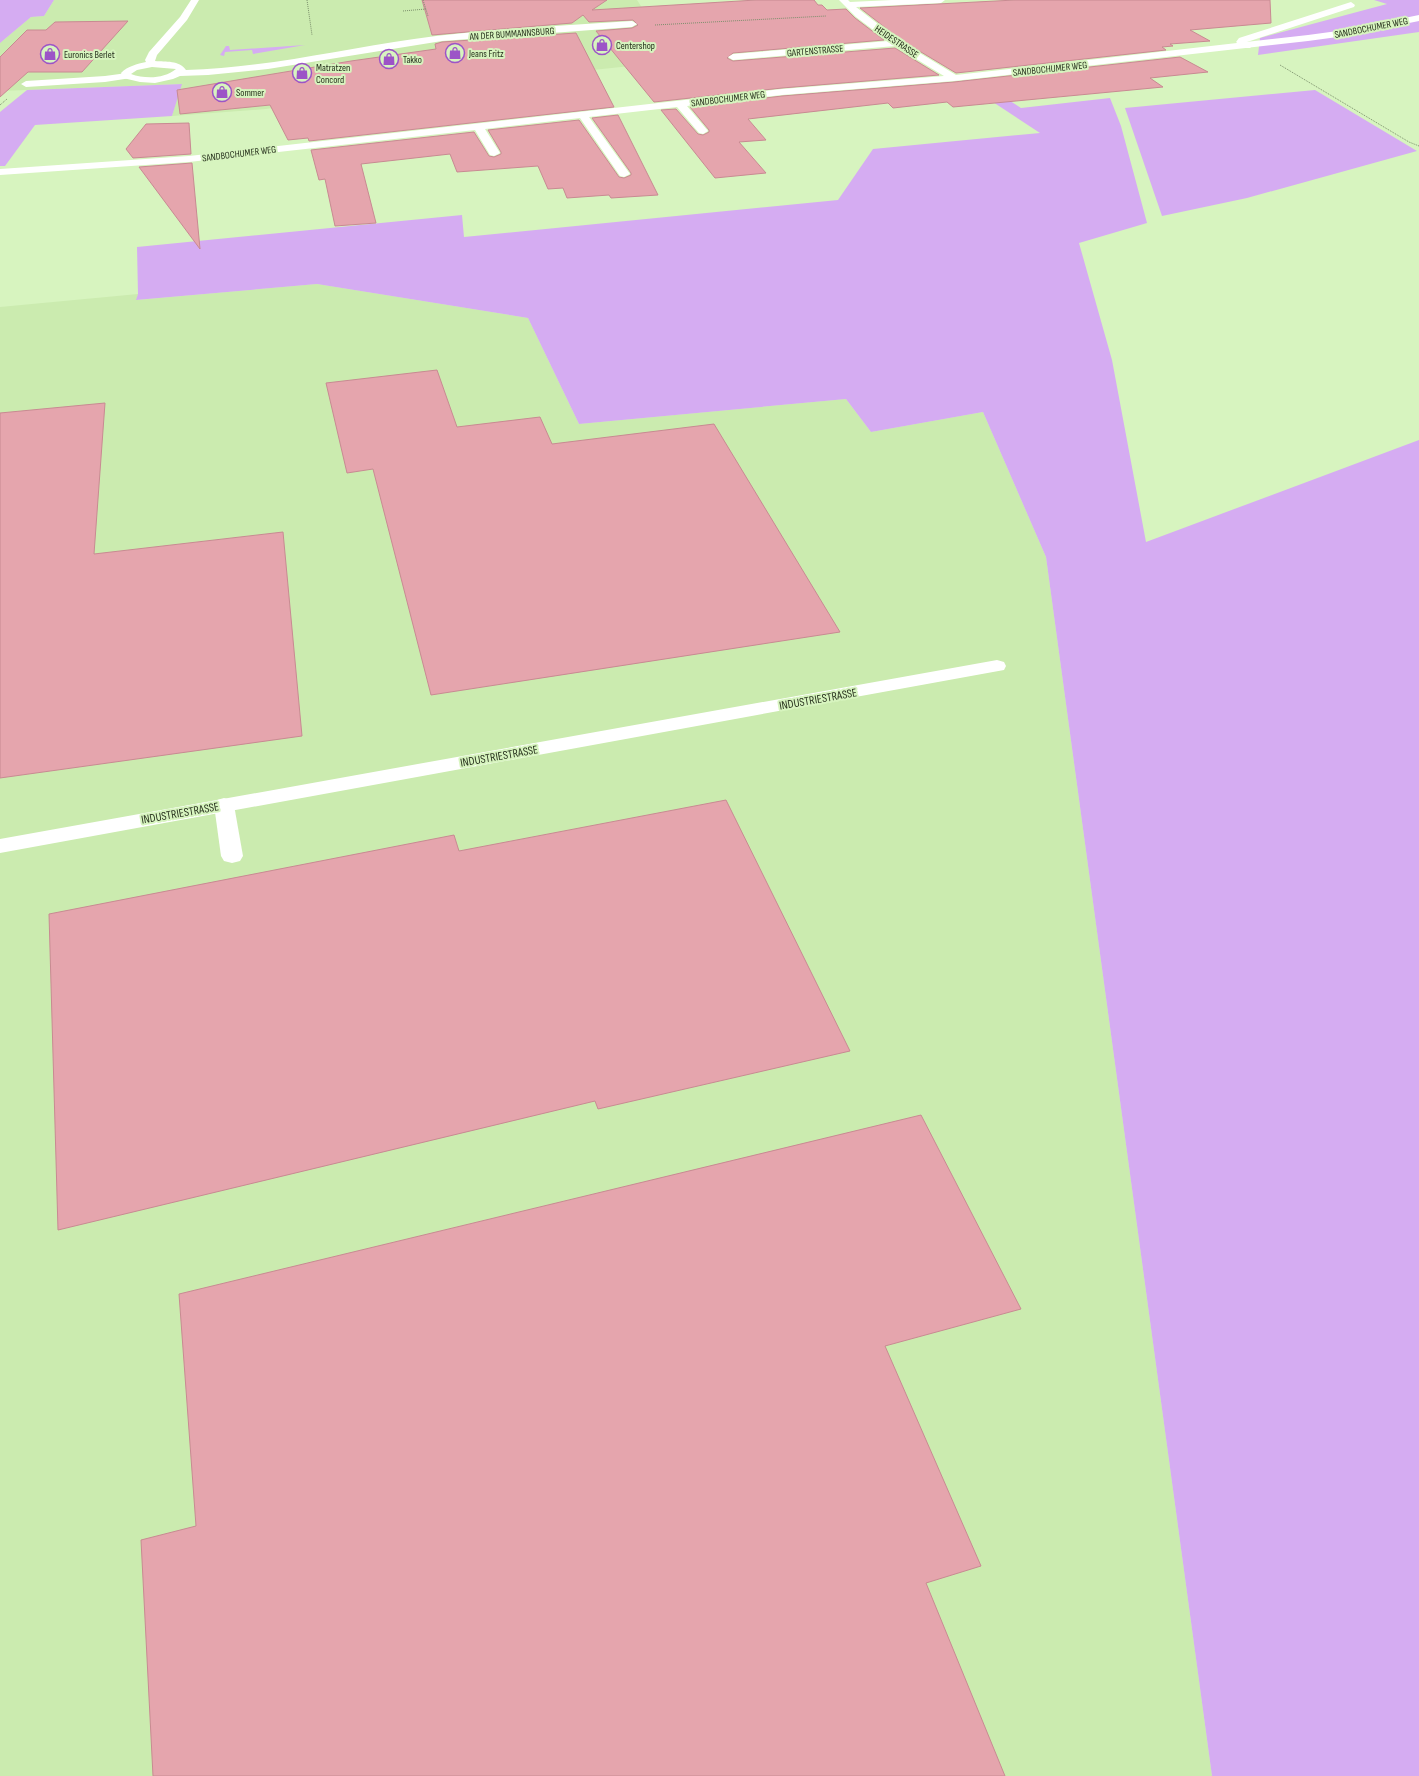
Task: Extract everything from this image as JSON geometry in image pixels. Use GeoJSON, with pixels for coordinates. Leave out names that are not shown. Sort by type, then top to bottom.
{"type":"FeatureCollection","features":[{"type":"Feature","properties":{"kind":"street"},"geometry":{"type":"LineString","coordinates":[[152,64],[150,60],[152,54],[184,18],[195,0]]}},
{"type":"Feature","properties":{"kind":"street"},"geometry":{"type":"LineString","coordinates":[[846,2],[941,0]]}},
{"type":"Feature","properties":{"kind":"street","name":"HEIDESTRASSE"},"geometry":{"type":"LineString","coordinates":[[846,2],[859,15],[897,43],[954,78]]}},
{"type":"Feature","properties":{"kind":"street"},"geometry":{"type":"LineString","coordinates":[[1247,46],[1241,42],[1242,40],[1351,5]]}},
{"type":"Feature","properties":{"kind":"street","name":"SANDBOCHUMER WEG"},"geometry":{"type":"LineString","coordinates":[[0,172],[136,164],[789,91],[954,78],[1247,46],[1345,33],[1419,18]]}},
{"type":"Feature","properties":{"kind":"street","name":"AN DER BUMMANNSBURG"},"geometry":{"type":"LineString","coordinates":[[127,76],[141,80],[151,80],[171,77],[178,73],[224,71],[436,39],[632,24]]}},
{"type":"Feature","properties":{"kind":"street","name":"GARTENSTRASSE"},"geometry":{"type":"LineString","coordinates":[[732,57],[897,43]]}},
{"type":"Feature","properties":{"kind":"street"},"geometry":{"type":"LineString","coordinates":[[26,84],[98,80],[127,76],[126,73],[134,68],[152,64],[173,65],[179,67],[181,70],[178,73]]}},
{"type":"Feature","properties":{"kind":"street","name":"SANDBOCHUMER WEG"},"geometry":{"type":"LineString","coordinates":[[679,104],[703,131]]}},
{"type":"Feature","properties":{"kind":"street"},"geometry":{"type":"LineString","coordinates":[[582,114],[624,174]]}},
{"type":"Feature","properties":{"kind":"street"},"geometry":{"type":"LineString","coordinates":[[478,126],[494,153]]}},
{"type":"Feature","properties":{"kind":"street","name":"INDUSTRIESTRASSE"},"geometry":{"type":"LineString","coordinates":[[0,846],[997,666]]}},
{"type":"Feature","properties":{"kind":"street"},"geometry":{"type":"LineString","coordinates":[[224,805],[232,856]]}},
{"type":"Feature","properties":{"kind":"path"},"geometry":{"type":"LineString","coordinates":[[307,0],[312,39]]}},
{"type":"Feature","properties":{"kind":"path"},"geometry":{"type":"LineString","coordinates":[[403,11],[426,9]]}},
{"type":"Feature","properties":{"kind":"path"},"geometry":{"type":"LineString","coordinates":[[632,24],[657,26],[859,15]]}},
{"type":"Feature","properties":{"kind":"path"},"geometry":{"type":"LineString","coordinates":[[1247,46],[1409,142],[1419,146]]}},
{"type":"Feature","properties":{"kind":"shaded area"},"geometry":{"type":"Polygon","coordinates":[[[0,0],[54,0],[44,16],[31,17],[0,43],[0,0]]]}},
{"type":"Feature","properties":{"kind":"shaded area"},"geometry":{"type":"Polygon","coordinates":[[[54,0],[637,0],[652,23],[687,60],[358,95],[266,109],[172,116],[181,84],[0,91],[0,43],[31,17],[44,16],[54,0]]]}},
{"type":"Feature","properties":{"kind":"shaded area"},"geometry":{"type":"Polygon","coordinates":[[[1374,0],[1419,0],[1419,32],[1258,55],[1260,38],[1387,4],[1374,0]]]}},
{"type":"Feature","properties":{"kind":"shaded area"},"geometry":{"type":"Polygon","coordinates":[[[305,45],[253,54],[252,50],[225,52],[224,56],[220,55],[226,46],[229,46],[230,50],[305,45]]]}},
{"type":"Feature","properties":{"kind":"shaded area"},"geometry":{"type":"Polygon","coordinates":[[[977,80],[1021,108],[1110,98],[1121,126],[1147,223],[1079,243],[1112,360],[1146,542],[1419,440],[1419,1776],[1212,1776],[1046,557],[983,412],[871,432],[846,399],[579,424],[528,318],[317,284],[136,300],[138,294],[137,247],[462,215],[464,237],[838,200],[873,149],[1040,133],[961,81],[977,80]]]}},
{"type":"Feature","properties":{"kind":"shaded area"},"geometry":{"type":"Polygon","coordinates":[[[182,84],[172,116],[35,125],[5,166],[0,166],[0,112],[27,90],[182,84]]]}},
{"type":"Feature","properties":{"kind":"shaded area"},"geometry":{"type":"Polygon","coordinates":[[[1315,90],[1417,151],[1247,198],[1162,216],[1125,108],[1315,90]]]}},
{"type":"Feature","properties":{"kind":"shaded area"},"geometry":{"type":"Polygon","coordinates":[[[317,284],[528,318],[579,424],[846,399],[871,432],[983,412],[1046,557],[1212,1776],[0,1776],[0,307],[138,294],[137,300],[317,284]]]}},
{"type":"Feature","properties":{"kind":"building"},"geometry":{"type":"Polygon","coordinates":[[[422,0],[607,0],[592,10],[756,0],[814,0],[818,5],[822,5],[827,10],[846,9],[855,18],[884,40],[733,53],[727,58],[733,61],[895,48],[939,75],[782,88],[654,102],[596,31],[632,28],[638,25],[633,20],[589,22],[583,15],[572,23],[432,35],[422,0]]]}},
{"type":"Feature","properties":{"kind":"building"},"geometry":{"type":"Polygon","coordinates":[[[1015,0],[1270,0],[1271,23],[1190,30],[1210,41],[1170,44],[1173,46],[1162,47],[1166,50],[956,73],[901,40],[860,8],[1015,0]]]}},
{"type":"Feature","properties":{"kind":"building","name":"Euronics Berlet"},"geometry":{"type":"Polygon","coordinates":[[[128,21],[82,72],[28,72],[0,97],[0,57],[27,30],[46,30],[55,22],[128,21]]]}},
{"type":"Feature","properties":{"kind":"building"},"geometry":{"type":"Polygon","coordinates":[[[576,33],[614,107],[309,141],[308,138],[288,140],[270,105],[180,114],[177,90],[351,61],[436,49],[435,44],[442,42],[576,33]]]}},
{"type":"Feature","properties":{"kind":"building"},"geometry":{"type":"Polygon","coordinates":[[[1180,57],[1208,72],[1150,78],[1163,87],[953,107],[947,102],[893,108],[888,103],[748,119],[766,140],[739,142],[766,173],[715,178],[661,110],[676,109],[698,134],[703,135],[709,132],[709,130],[690,107],[782,96],[954,82],[1180,57]]]}},
{"type":"Feature","properties":{"kind":"building"},"geometry":{"type":"Polygon","coordinates":[[[618,115],[658,195],[611,198],[609,195],[567,198],[563,188],[548,189],[538,166],[457,172],[450,154],[361,164],[376,223],[335,226],[325,179],[319,180],[311,150],[474,132],[489,156],[494,157],[501,154],[501,152],[488,130],[579,120],[619,177],[624,178],[631,175],[631,173],[592,118],[618,115]]]}},
{"type":"Feature","properties":{"kind":"building"},"geometry":{"type":"Polygon","coordinates":[[[189,123],[191,154],[133,158],[126,149],[146,124],[189,123]]]}},
{"type":"Feature","properties":{"kind":"building"},"geometry":{"type":"Polygon","coordinates":[[[192,163],[200,249],[139,167],[192,163]]]}},
{"type":"Feature","properties":{"kind":"building"},"geometry":{"type":"Polygon","coordinates":[[[437,370],[457,427],[540,417],[552,444],[714,424],[840,632],[431,695],[373,469],[347,473],[326,383],[437,370]]]}},
{"type":"Feature","properties":{"kind":"building"},"geometry":{"type":"Polygon","coordinates":[[[105,403],[94,554],[283,532],[302,736],[0,778],[0,413],[105,403]]]}},
{"type":"Feature","properties":{"kind":"building"},"geometry":{"type":"Polygon","coordinates":[[[726,800],[850,1051],[598,1109],[595,1101],[58,1230],[49,914],[454,835],[459,851],[726,800]]]}},
{"type":"Feature","properties":{"kind":"building"},"geometry":{"type":"Polygon","coordinates":[[[921,1115],[1021,1309],[885,1346],[981,1566],[926,1583],[1005,1776],[153,1776],[141,1540],[196,1526],[179,1294],[921,1115]]]}},
{"type":"Feature","properties":{"kind":"place","name":"Centershop"},"geometry":{"type":"Point","coordinates":[602,45]}},
{"type":"Feature","properties":{"kind":"place","name":"Jeans Fritz"},"geometry":{"type":"Point","coordinates":[455,53]}},
{"type":"Feature","properties":{"kind":"place","name":"Euronics Berlet"},"geometry":{"type":"Point","coordinates":[50,54]}},
{"type":"Feature","properties":{"kind":"place","name":"Takko"},"geometry":{"type":"Point","coordinates":[389,59]}},
{"type":"Feature","properties":{"kind":"place","name":"Matratzen Concord"},"geometry":{"type":"Point","coordinates":[302,73]}},
{"type":"Feature","properties":{"kind":"place","name":"Sommer"},"geometry":{"type":"Point","coordinates":[222,92]}}]}
